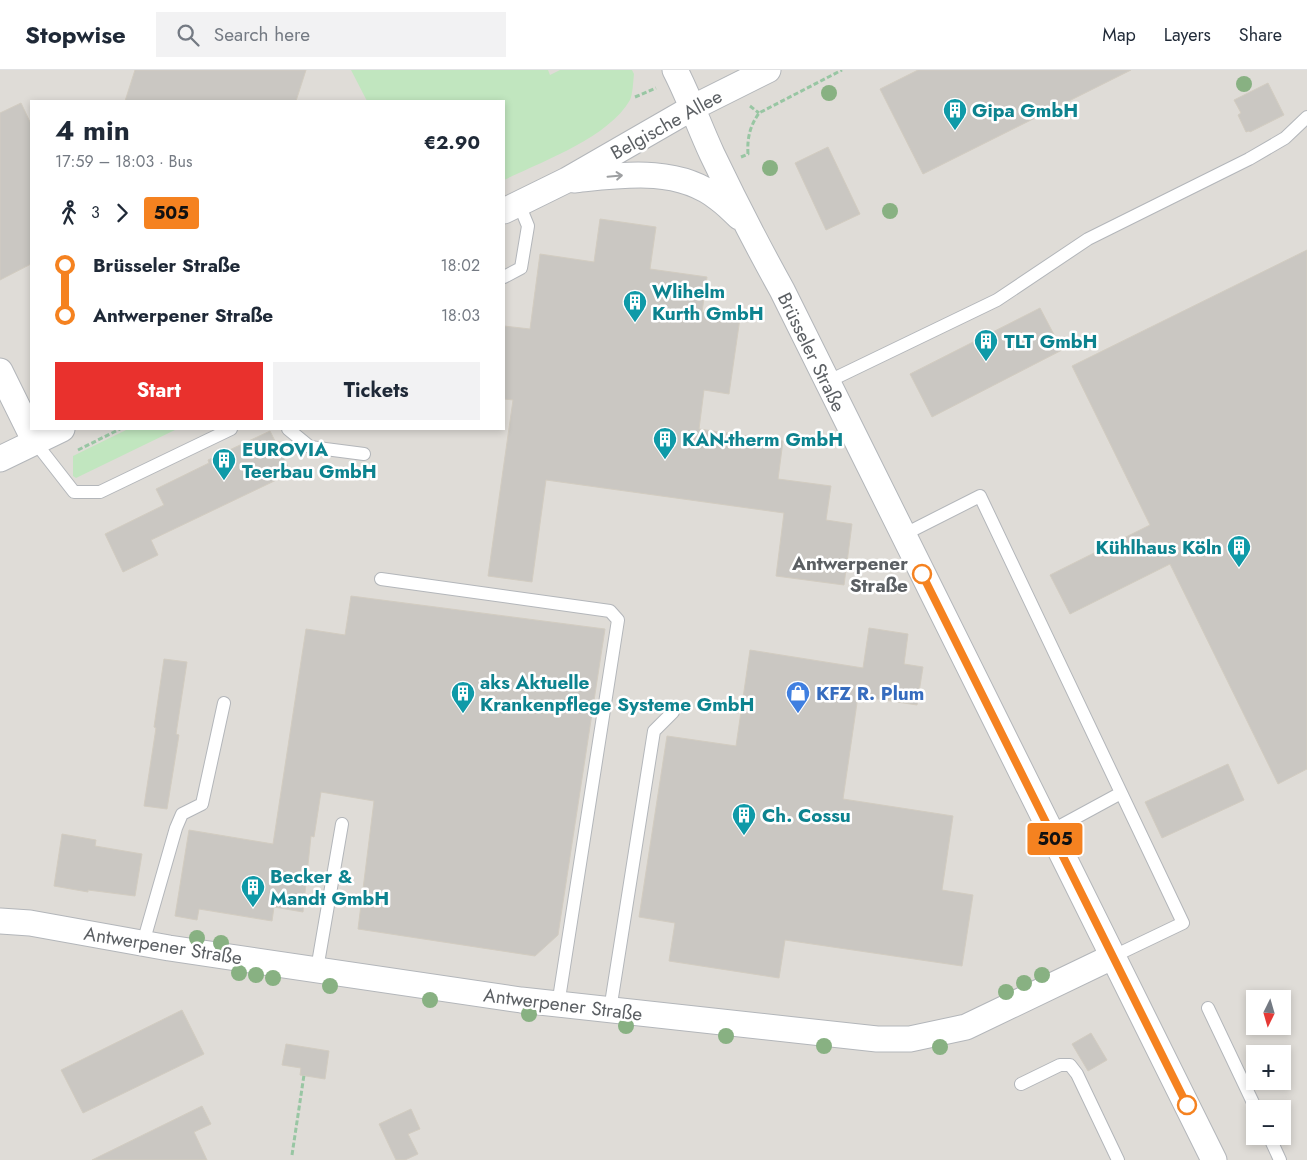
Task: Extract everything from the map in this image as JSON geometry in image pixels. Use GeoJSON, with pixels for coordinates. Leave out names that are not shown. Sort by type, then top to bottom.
{"type":"FeatureCollection","features":[{"type":"Feature","properties":{"kind":"street","name":"Brüsseler Straße"},"geometry":{"type":"LineString","coordinates":[[675,70],[746,223],[782,290],[1214,1160]]}},
{"type":"Feature","properties":{"kind":"street","name":"Belgische Allee"},"geometry":{"type":"LineString","coordinates":[[511,208],[566,180],[692,108],[768,70]]}},
{"type":"Feature","properties":{"kind":"street","name":"Belgische Allee"},"geometry":{"type":"LineString","coordinates":[[566,180],[634,174],[676,179],[694,184],[718,198],[746,223]]}},
{"type":"Feature","properties":{"kind":"street"},"geometry":{"type":"LineString","coordinates":[[0,371],[35,442]]}},
{"type":"Feature","properties":{"kind":"street"},"geometry":{"type":"LineString","coordinates":[[0,459],[60,430]]}},
{"type":"Feature","properties":{"kind":"street","name":"Antwerpener Straße"},"geometry":{"type":"LineString","coordinates":[[0,921],[558,1005],[877,1039],[910,1039],[966,1027],[1114,956]]}},
{"type":"Feature","properties":{"kind":"lane"},"geometry":{"type":"LineString","coordinates":[[827,382],[997,300],[1088,239],[1249,160],[1285,138],[1307,117]]}},
{"type":"Feature","properties":{"kind":"lane"},"geometry":{"type":"LineString","coordinates":[[505,276],[521,268],[528,226],[511,208]]}},
{"type":"Feature","properties":{"kind":"lane"},"geometry":{"type":"LineString","coordinates":[[35,442],[50,464],[74,492],[100,492],[229,430]]}},
{"type":"Feature","properties":{"kind":"lane"},"geometry":{"type":"LineString","coordinates":[[289,430],[310,447],[364,454]]}},
{"type":"Feature","properties":{"kind":"lane"},"geometry":{"type":"LineString","coordinates":[[903,535],[980,496],[1183,923],[1114,956]]}},
{"type":"Feature","properties":{"kind":"lane"},"geometry":{"type":"LineString","coordinates":[[382,579],[610,611],[618,620],[558,1005]]}},
{"type":"Feature","properties":{"kind":"lane"},"geometry":{"type":"LineString","coordinates":[[143,943],[182,814],[202,804],[224,703]]}},
{"type":"Feature","properties":{"kind":"lane"},"geometry":{"type":"LineString","coordinates":[[610,1010],[654,730],[673,712]]}},
{"type":"Feature","properties":{"kind":"lane"},"geometry":{"type":"LineString","coordinates":[[1051,831],[1121,793]]}},
{"type":"Feature","properties":{"kind":"lane"},"geometry":{"type":"LineString","coordinates":[[317,969],[342,824]]}},
{"type":"Feature","properties":{"kind":"lane"},"geometry":{"type":"LineString","coordinates":[[1208,1008],[1252,1100]]}},
{"type":"Feature","properties":{"kind":"lane"},"geometry":{"type":"LineString","coordinates":[[1021,1084],[1060,1065],[1070,1065],[1077,1074],[1118,1160]]}},
{"type":"Feature","properties":{"kind":"lane"},"geometry":{"type":"LineString","coordinates":[[1273,1145],[1280,1160]]}},
{"type":"Feature","properties":{"kind":"path"},"geometry":{"type":"LineString","coordinates":[[50,464],[118,430]]}},
{"type":"Feature","properties":{"kind":"path"},"geometry":{"type":"LineString","coordinates":[[292,1155],[304,1076]]}},
{"type":"Feature","properties":{"kind":"shaded area"},"geometry":{"type":"Polygon","coordinates":[[[0,70],[1307,70],[1307,1160],[0,1160],[0,70]]]}},
{"type":"Feature","properties":{"kind":"green space"},"geometry":{"type":"Polygon","coordinates":[[[351,70],[548,70],[550,75],[560,70],[632,70],[634,74],[630,100],[620,114],[607,126],[573,147],[505,180],[505,100],[366,100],[351,70]]]}},
{"type":"Feature","properties":{"kind":"green space"},"geometry":{"type":"Polygon","coordinates":[[[126,430],[175,430],[76,478],[73,476],[73,456],[126,430]]]}},
{"type":"Feature","properties":{"kind":"building"},"geometry":{"type":"Polygon","coordinates":[[[135,70],[306,70],[296,100],[125,100],[135,70]]]}},
{"type":"Feature","properties":{"kind":"building","name":"Gipa GmbH"},"geometry":{"type":"Polygon","coordinates":[[[918,70],[1131,70],[923,174],[880,89],[918,70]]]}},
{"type":"Feature","properties":{"kind":"building"},"geometry":{"type":"Polygon","coordinates":[[[1268,83],[1284,115],[1250,132],[1246,132],[1238,115],[1241,113],[1234,100],[1268,83]]]}},
{"type":"Feature","properties":{"kind":"building"},"geometry":{"type":"Polygon","coordinates":[[[21,103],[30,122],[30,265],[0,280],[0,113],[21,103]]]}},
{"type":"Feature","properties":{"kind":"building"},"geometry":{"type":"Polygon","coordinates":[[[828,147],[860,214],[826,230],[795,163],[828,147]]]}},
{"type":"Feature","properties":{"kind":"building"},"geometry":{"type":"Polygon","coordinates":[[[600,219],[656,227],[650,269],[707,277],[702,312],[740,318],[729,394],[704,390],[699,429],[783,441],[778,479],[831,486],[826,520],[852,524],[844,585],[776,576],[784,513],[546,480],[532,582],[488,576],[513,400],[505,399],[505,326],[530,329],[540,254],[594,262],[600,219]]]}},
{"type":"Feature","properties":{"kind":"building","name":"Kühlhaus Köln"},"geometry":{"type":"Polygon","coordinates":[[[1307,250],[1307,769],[1278,784],[1170,564],[1070,614],[1050,575],[1150,525],[1072,366],[1307,250]]]}},
{"type":"Feature","properties":{"kind":"building","name":"TLT GmbH"},"geometry":{"type":"Polygon","coordinates":[[[1040,308],[1062,350],[932,417],[910,374],[1040,308]]]}},
{"type":"Feature","properties":{"kind":"building","name":"EUROVIA Teerbau GmbH"},"geometry":{"type":"Polygon","coordinates":[[[270,431],[291,473],[151,540],[158,555],[123,572],[105,534],[164,505],[156,489],[209,463],[208,460],[270,431]]]}},
{"type":"Feature","properties":{"kind":"building","name":"aks Aktuelle Krankenpflege Systeme GmbH"},"geometry":{"type":"Polygon","coordinates":[[[351,596],[605,629],[558,935],[535,956],[358,929],[374,801],[321,792],[314,837],[311,836],[303,912],[274,907],[272,921],[199,909],[197,920],[175,916],[189,830],[273,844],[306,629],[345,635],[351,596]]]}},
{"type":"Feature","properties":{"kind":"building"},"geometry":{"type":"Polygon","coordinates":[[[869,628],[908,634],[904,664],[923,667],[917,705],[858,696],[843,799],[953,816],[942,890],[973,895],[962,966],[785,940],[779,978],[669,961],[675,923],[639,917],[667,736],[736,746],[750,650],[863,668],[869,628]]]}},
{"type":"Feature","properties":{"kind":"building"},"geometry":{"type":"Polygon","coordinates":[[[164,659],[187,662],[176,734],[179,735],[167,809],[144,806],[164,659]]]}},
{"type":"Feature","properties":{"kind":"building"},"geometry":{"type":"Polygon","coordinates":[[[1228,764],[1244,800],[1162,838],[1145,802],[1228,764]]]}},
{"type":"Feature","properties":{"kind":"building"},"geometry":{"type":"Polygon","coordinates":[[[62,834],[96,840],[95,846],[142,854],[135,896],[88,890],[88,892],[54,886],[62,834]]]}},
{"type":"Feature","properties":{"kind":"building"},"geometry":{"type":"Polygon","coordinates":[[[182,1010],[204,1054],[83,1113],[61,1070],[182,1010]]]}},
{"type":"Feature","properties":{"kind":"building"},"geometry":{"type":"Polygon","coordinates":[[[1091,1033],[1107,1060],[1088,1071],[1072,1044],[1091,1033]]]}},
{"type":"Feature","properties":{"kind":"building"},"geometry":{"type":"Polygon","coordinates":[[[286,1044],[329,1051],[325,1079],[300,1075],[301,1068],[282,1065],[286,1044]]]}},
{"type":"Feature","properties":{"kind":"building"},"geometry":{"type":"Polygon","coordinates":[[[202,1106],[211,1124],[194,1132],[207,1160],[92,1160],[202,1106]]]}},
{"type":"Feature","properties":{"kind":"building"},"geometry":{"type":"Polygon","coordinates":[[[411,1109],[420,1129],[408,1134],[418,1154],[405,1160],[396,1160],[379,1124],[411,1109]]]}},
{"type":"Feature","properties":{"kind":"bus line","name":"505"},"geometry":{"type":"LineString","coordinates":[[922,574],[1187,1105]]}},
{"type":"Feature","properties":{"kind":"place","name":"Gipa GmbH"},"geometry":{"type":"Point","coordinates":[955,131]}},
{"type":"Feature","properties":{"kind":"place","name":"Wlihelm Kurth GmbH"},"geometry":{"type":"Point","coordinates":[635,323]}},
{"type":"Feature","properties":{"kind":"place","name":"TLT GmbH"},"geometry":{"type":"Point","coordinates":[986,362]}},
{"type":"Feature","properties":{"kind":"place","name":"KAN-therm GmbH"},"geometry":{"type":"Point","coordinates":[665,460]}},
{"type":"Feature","properties":{"kind":"place","name":"EUROVIA Teerbau GmbH"},"geometry":{"type":"Point","coordinates":[224,481]}},
{"type":"Feature","properties":{"kind":"place","name":"Kühlhaus Köln"},"geometry":{"type":"Point","coordinates":[1239,568]}},
{"type":"Feature","properties":{"kind":"place","name":"Antwerpener Straße"},"geometry":{"type":"Point","coordinates":[922,574]}},
{"type":"Feature","properties":{"kind":"place","name":"aks Aktuelle Krankenpflege Systeme GmbH"},"geometry":{"type":"Point","coordinates":[463,714]}},
{"type":"Feature","properties":{"kind":"place","name":"KFZ R. Plum"},"geometry":{"type":"Point","coordinates":[798,714]}},
{"type":"Feature","properties":{"kind":"place","name":"Ch. Cossu"},"geometry":{"type":"Point","coordinates":[744,836]}},
{"type":"Feature","properties":{"kind":"place","name":"Becker & Mandt GmbH"},"geometry":{"type":"Point","coordinates":[253,908]}}]}
